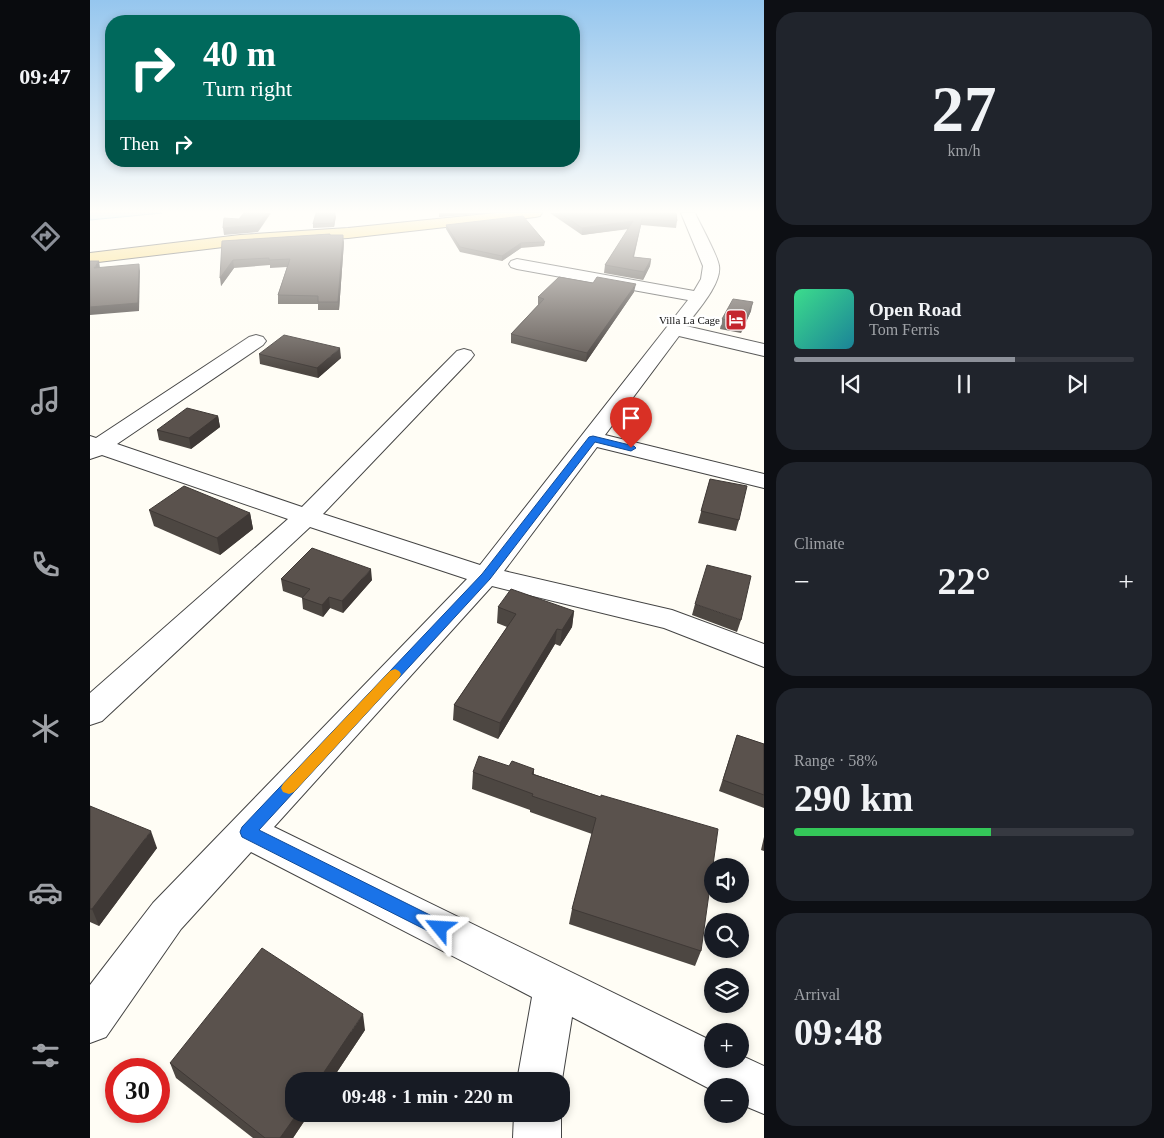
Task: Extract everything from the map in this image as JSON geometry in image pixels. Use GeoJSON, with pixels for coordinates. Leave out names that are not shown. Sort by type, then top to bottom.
{"type":"FeatureCollection","features":[{"type":"Feature","properties":{"kind":"street"},"geometry":{"type":"LineString","coordinates":[[528,266],[700,298]]}},
{"type":"Feature","properties":{"kind":"street"},"geometry":{"type":"LineString","coordinates":[[90,1021],[167,916],[486,576],[593,439],[673,330],[700,298],[709,279],[711,266]]}},
{"type":"Feature","properties":{"kind":"street"},"geometry":{"type":"LineString","coordinates":[[673,330],[764,350]]}},
{"type":"Feature","properties":{"kind":"street"},"geometry":{"type":"LineString","coordinates":[[93,447],[256,341]]}},
{"type":"Feature","properties":{"kind":"street"},"geometry":{"type":"LineString","coordinates":[[90,712],[306,517],[464,354]]}},
{"type":"Feature","properties":{"kind":"street"},"geometry":{"type":"LineString","coordinates":[[593,439],[764,481]]}},
{"type":"Feature","properties":{"kind":"street"},"geometry":{"type":"LineString","coordinates":[[93,447],[486,576],[672,620],[764,656]]}},
{"type":"Feature","properties":{"kind":"street"},"geometry":{"type":"LineString","coordinates":[[247,832],[764,1091]]}},
{"type":"Feature","properties":{"kind":"street"},"geometry":{"type":"LineString","coordinates":[[541,1072],[555,986]]}},
{"type":"Feature","properties":{"kind":"street"},"geometry":{"type":"LineString","coordinates":[[537,1138],[538,1122]]}},
{"type":"Feature","properties":{"kind":"building"},"geometry":{"type":"Polygon","coordinates":[[[90,266],[95,266],[94,268],[139,266],[138,303],[90,307],[90,266]]]}},
{"type":"Feature","properties":{"kind":"building"},"geometry":{"type":"Polygon","coordinates":[[[221,266],[229,266],[220,278],[221,266]]]}},
{"type":"Feature","properties":{"kind":"building"},"geometry":{"type":"Polygon","coordinates":[[[288,266],[341,266],[338,302],[318,302],[318,296],[278,295],[288,266]]]}},
{"type":"Feature","properties":{"kind":"building"},"geometry":{"type":"Polygon","coordinates":[[[611,266],[647,266],[644,272],[611,266]]]}},
{"type":"Feature","properties":{"kind":"building"},"geometry":{"type":"Polygon","coordinates":[[[559,277],[593,283],[597,277],[636,284],[587,353],[511,334],[544,299],[538,297],[559,277]]]}},
{"type":"Feature","properties":{"kind":"building"},"geometry":{"type":"Polygon","coordinates":[[[733,299],[753,302],[744,323],[722,319],[733,299]]]}},
{"type":"Feature","properties":{"kind":"building"},"geometry":{"type":"Polygon","coordinates":[[[284,335],[340,348],[317,368],[259,354],[284,335]]]}},
{"type":"Feature","properties":{"kind":"building"},"geometry":{"type":"Polygon","coordinates":[[[187,408],[218,416],[189,438],[157,430],[187,408]]]}},
{"type":"Feature","properties":{"kind":"building"},"geometry":{"type":"Polygon","coordinates":[[[710,479],[747,486],[739,520],[701,511],[710,479]]]}},
{"type":"Feature","properties":{"kind":"building"},"geometry":{"type":"Polygon","coordinates":[[[184,486],[250,513],[217,538],[149,510],[184,486]]]}},
{"type":"Feature","properties":{"kind":"building"},"geometry":{"type":"Polygon","coordinates":[[[312,548],[371,569],[342,601],[329,597],[322,605],[302,598],[310,589],[281,579],[312,548]]]}},
{"type":"Feature","properties":{"kind":"building"},"geometry":{"type":"Polygon","coordinates":[[[707,565],[751,576],[741,620],[695,604],[707,565]]]}},
{"type":"Feature","properties":{"kind":"building"},"geometry":{"type":"Polygon","coordinates":[[[511,589],[574,611],[562,630],[557,629],[500,723],[454,705],[516,614],[498,607],[511,589]]]}},
{"type":"Feature","properties":{"kind":"building"},"geometry":{"type":"Polygon","coordinates":[[[737,735],[764,744],[764,795],[723,780],[737,735]]]}},
{"type":"Feature","properties":{"kind":"building"},"geometry":{"type":"Polygon","coordinates":[[[479,756],[509,766],[512,761],[534,769],[532,774],[601,797],[601,795],[718,829],[714,858],[704,858],[704,903],[708,903],[706,913],[704,913],[701,951],[572,909],[596,818],[532,796],[533,794],[473,772],[479,756]]]}},
{"type":"Feature","properties":{"kind":"building"},"geometry":{"type":"Polygon","coordinates":[[[90,806],[151,831],[92,909],[90,909],[90,806]]]}},
{"type":"Feature","properties":{"kind":"building"},"geometry":{"type":"Polygon","coordinates":[[[262,948],[363,1014],[324,1072],[285,1072],[285,1122],[291,1122],[280,1138],[265,1138],[170,1063],[262,948]]]}},
{"type":"Feature","properties":{"kind":"slow traffic"},"geometry":{"type":"LineString","coordinates":[[289,788],[395,674]]}},
{"type":"Feature","properties":{"kind":"place","name":"Villa La Cage"},"geometry":{"type":"Point","coordinates":[736,320]}},
{"type":"Feature","properties":{"kind":"route"},"geometry":{"type":"LineString","coordinates":[[440,928],[247,832],[486,576],[593,439],[631,448]]}}]}
